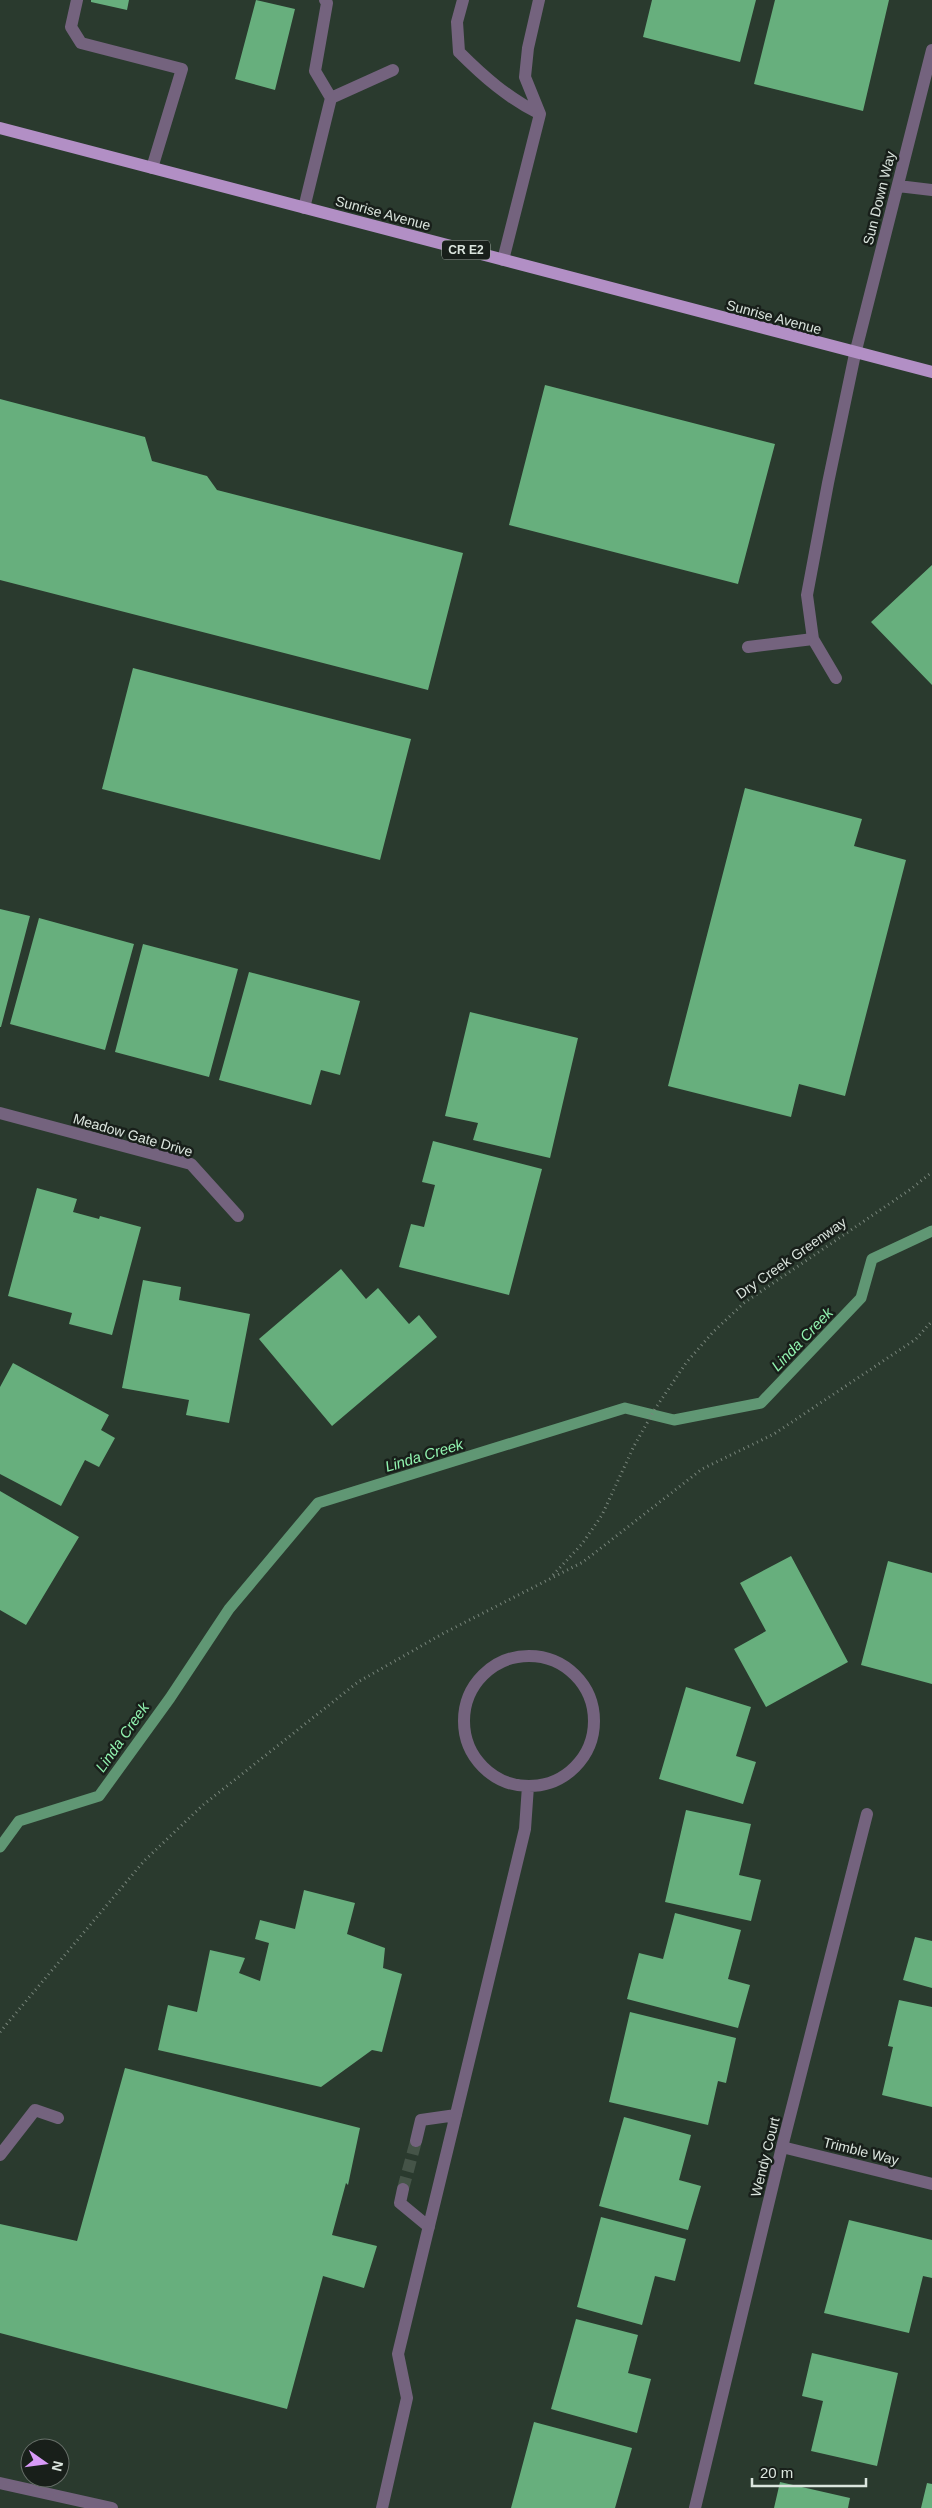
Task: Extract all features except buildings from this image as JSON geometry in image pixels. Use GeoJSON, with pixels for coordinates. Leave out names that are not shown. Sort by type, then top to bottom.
{"type":"FeatureCollection","features":[{"type":"Feature","properties":{"kind":"main road","name":"Sunrise Avenue"},"geometry":{"type":"LineString","coordinates":[[0,128],[855,354],[932,372]]}},
{"type":"Feature","properties":{"kind":"street"},"geometry":{"type":"LineString","coordinates":[[77,0],[71,27],[81,43],[182,69],[152,168]]}},
{"type":"Feature","properties":{"kind":"street"},"geometry":{"type":"LineString","coordinates":[[304,208],[331,98],[316,71],[327,2],[325,0]]}},
{"type":"Feature","properties":{"kind":"street"},"geometry":{"type":"LineString","coordinates":[[463,0],[457,22],[459,52],[495,86],[516,102],[540,114]]}},
{"type":"Feature","properties":{"kind":"street"},"geometry":{"type":"LineString","coordinates":[[503,260],[540,114],[525,77],[528,48],[539,0]]}},
{"type":"Feature","properties":{"kind":"street","name":"Sun Down Way"},"geometry":{"type":"LineString","coordinates":[[813,639],[807,595],[828,483],[855,354],[932,50]]}},
{"type":"Feature","properties":{"kind":"street"},"geometry":{"type":"LineString","coordinates":[[331,98],[393,70]]}},
{"type":"Feature","properties":{"kind":"street"},"geometry":{"type":"LineString","coordinates":[[898,186],[932,190]]}},
{"type":"Feature","properties":{"kind":"street"},"geometry":{"type":"LineString","coordinates":[[748,647],[813,639],[836,678]]}},
{"type":"Feature","properties":{"kind":"street","name":"Meadow Gate Drive"},"geometry":{"type":"LineString","coordinates":[[0,1113],[191,1164],[238,1216]]}},
{"type":"Feature","properties":{"kind":"street"},"geometry":{"type":"LineString","coordinates":[[526,1656],[547,1658],[566,1667],[581,1681],[591,1699],[595,1720],[592,1741],[582,1760],[567,1774],[548,1784],[528,1786],[506,1782],[487,1771],[473,1754],[465,1726],[465,1711],[472,1690],[486,1673],[504,1661],[526,1656]]}},
{"type":"Feature","properties":{"kind":"street"},"geometry":{"type":"LineString","coordinates":[[382,2508],[407,2398],[398,2354],[525,1830],[528,1786]]}},
{"type":"Feature","properties":{"kind":"street","name":"Wendy Court"},"geometry":{"type":"LineString","coordinates":[[695,2508],[782,2147],[867,1814]]}},
{"type":"Feature","properties":{"kind":"street"},"geometry":{"type":"LineString","coordinates":[[0,2155],[34,2110],[58,2118]]}},
{"type":"Feature","properties":{"kind":"street"},"geometry":{"type":"LineString","coordinates":[[416,2141],[421,2120],[456,2115]]}},
{"type":"Feature","properties":{"kind":"street","name":"Trimble Way"},"geometry":{"type":"LineString","coordinates":[[782,2147],[932,2184]]}},
{"type":"Feature","properties":{"kind":"street"},"geometry":{"type":"LineString","coordinates":[[404,2189],[400,2203],[429,2227]]}},
{"type":"Feature","properties":{"kind":"street"},"geometry":{"type":"LineString","coordinates":[[0,2483],[66,2503],[112,2508]]}},
{"type":"Feature","properties":{"kind":"path","name":"Dry Creek Greenway"},"geometry":{"type":"LineString","coordinates":[[549,1579],[582,1544],[602,1515],[638,1438],[654,1409],[686,1363],[713,1332],[744,1302],[911,1189],[932,1172]]}},
{"type":"Feature","properties":{"kind":"path"},"geometry":{"type":"LineString","coordinates":[[0,2032],[144,1861],[203,1805],[358,1682],[444,1632],[583,1562],[702,1469],[774,1434],[916,1339],[932,1321]]}},
{"type":"Feature","properties":{"kind":"waterway","name":"Linda Creek"},"geometry":{"type":"LineString","coordinates":[[0,1847],[19,1821],[99,1796],[170,1698],[229,1609],[318,1503],[625,1408],[674,1420],[761,1403],[861,1298],[872,1259],[932,1231]]}},
{"type":"Feature","properties":{"kind":"tunnel"},"geometry":{"type":"LineString","coordinates":[[403,2189],[416,2141]]}}]}
